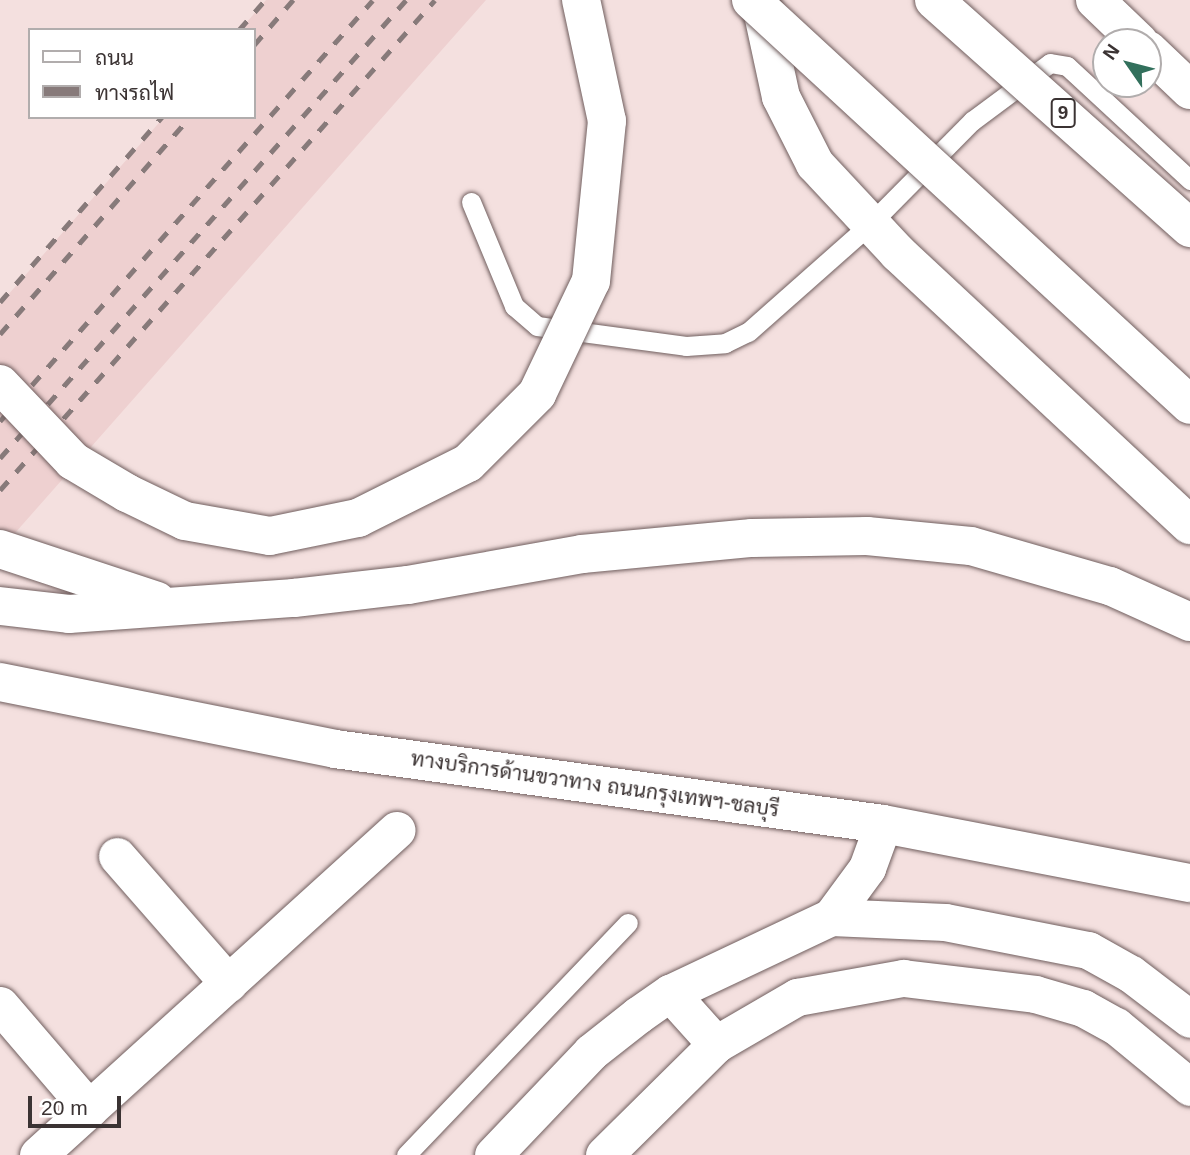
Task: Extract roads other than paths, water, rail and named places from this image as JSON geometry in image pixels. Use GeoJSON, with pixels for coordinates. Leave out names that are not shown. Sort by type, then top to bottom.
{"type":"FeatureCollection","features":[{"type":"Feature","properties":{"kind":"main road"},"geometry":{"type":"LineString","coordinates":[[0,384],[72,461],[127,494],[185,522],[270,536],[358,518],[468,463],[537,394],[591,281],[607,121],[581,0]]}},
{"type":"Feature","properties":{"kind":"main road"},"geometry":{"type":"LineString","coordinates":[[751,0],[1190,405]]}},
{"type":"Feature","properties":{"kind":"main road"},"geometry":{"type":"LineString","coordinates":[[760,0],[781,97],[815,164],[871,223],[1190,525]]}},
{"type":"Feature","properties":{"kind":"main road","name":"9"},"geometry":{"type":"LineString","coordinates":[[934,0],[1190,228]]}},
{"type":"Feature","properties":{"kind":"main road"},"geometry":{"type":"LineString","coordinates":[[1095,0],[1124,28]]}},
{"type":"Feature","properties":{"kind":"main road"},"geometry":{"type":"LineString","coordinates":[[1162,63],[1190,90]]}},
{"type":"Feature","properties":{"kind":"main road"},"geometry":{"type":"LineString","coordinates":[[0,606],[69,614],[176,607],[408,585],[582,554],[752,538],[867,536],[971,546],[1110,586],[1190,622]]}},
{"type":"Feature","properties":{"kind":"main road"},"geometry":{"type":"LineString","coordinates":[[0,549],[176,607]]}},
{"type":"Feature","properties":{"kind":"main road","name":"ทางบริการด้านขวาทาง ถนนกรุงเทพฯ-ชลบุรี"},"geometry":{"type":"LineString","coordinates":[[0,682],[335,749],[883,824],[1190,883]]}},
{"type":"Feature","properties":{"kind":"street"},"geometry":{"type":"LineString","coordinates":[[493,1155],[592,1052],[670,993],[831,917],[861,880],[883,824]]}},
{"type":"Feature","properties":{"kind":"street"},"geometry":{"type":"LineString","coordinates":[[38,1155],[397,830]]}},
{"type":"Feature","properties":{"kind":"street"},"geometry":{"type":"LineString","coordinates":[[117,856],[228,983]]}},
{"type":"Feature","properties":{"kind":"street"},"geometry":{"type":"LineString","coordinates":[[831,917],[945,922],[1088,950],[1131,974],[1190,1019]]}},
{"type":"Feature","properties":{"kind":"street"},"geometry":{"type":"LineString","coordinates":[[604,1155],[716,1044],[796,998],[903,978],[1035,994],[1083,1008],[1116,1027],[1190,1087]]}},
{"type":"Feature","properties":{"kind":"street"},"geometry":{"type":"LineString","coordinates":[[670,993],[716,1044]]}},
{"type":"Feature","properties":{"kind":"street"},"geometry":{"type":"LineString","coordinates":[[0,1005],[89,1109]]}},
{"type":"Feature","properties":{"kind":"lane"},"geometry":{"type":"LineString","coordinates":[[471,202],[514,306],[537,326],[686,346],[725,343],[748,332],[871,223],[972,121],[1050,63],[1067,66],[1190,180]]}},
{"type":"Feature","properties":{"kind":"lane"},"geometry":{"type":"LineString","coordinates":[[406,1155],[628,923]]}},
{"type":"Feature","properties":{"kind":"railway"},"geometry":{"type":"LineString","coordinates":[[241,28],[265,0]]}},
{"type":"Feature","properties":{"kind":"railway"},"geometry":{"type":"LineString","coordinates":[[256,43],[293,0]]}},
{"type":"Feature","properties":{"kind":"railway"},"geometry":{"type":"LineString","coordinates":[[0,421],[373,0]]}},
{"type":"Feature","properties":{"kind":"railway"},"geometry":{"type":"LineString","coordinates":[[0,458],[406,0]]}},
{"type":"Feature","properties":{"kind":"railway"},"geometry":{"type":"LineString","coordinates":[[0,490],[435,0]]}},
{"type":"Feature","properties":{"kind":"railway"},"geometry":{"type":"LineString","coordinates":[[0,302],[160,119]]}},
{"type":"Feature","properties":{"kind":"railway"},"geometry":{"type":"LineString","coordinates":[[0,334],[188,119]]}}]}
